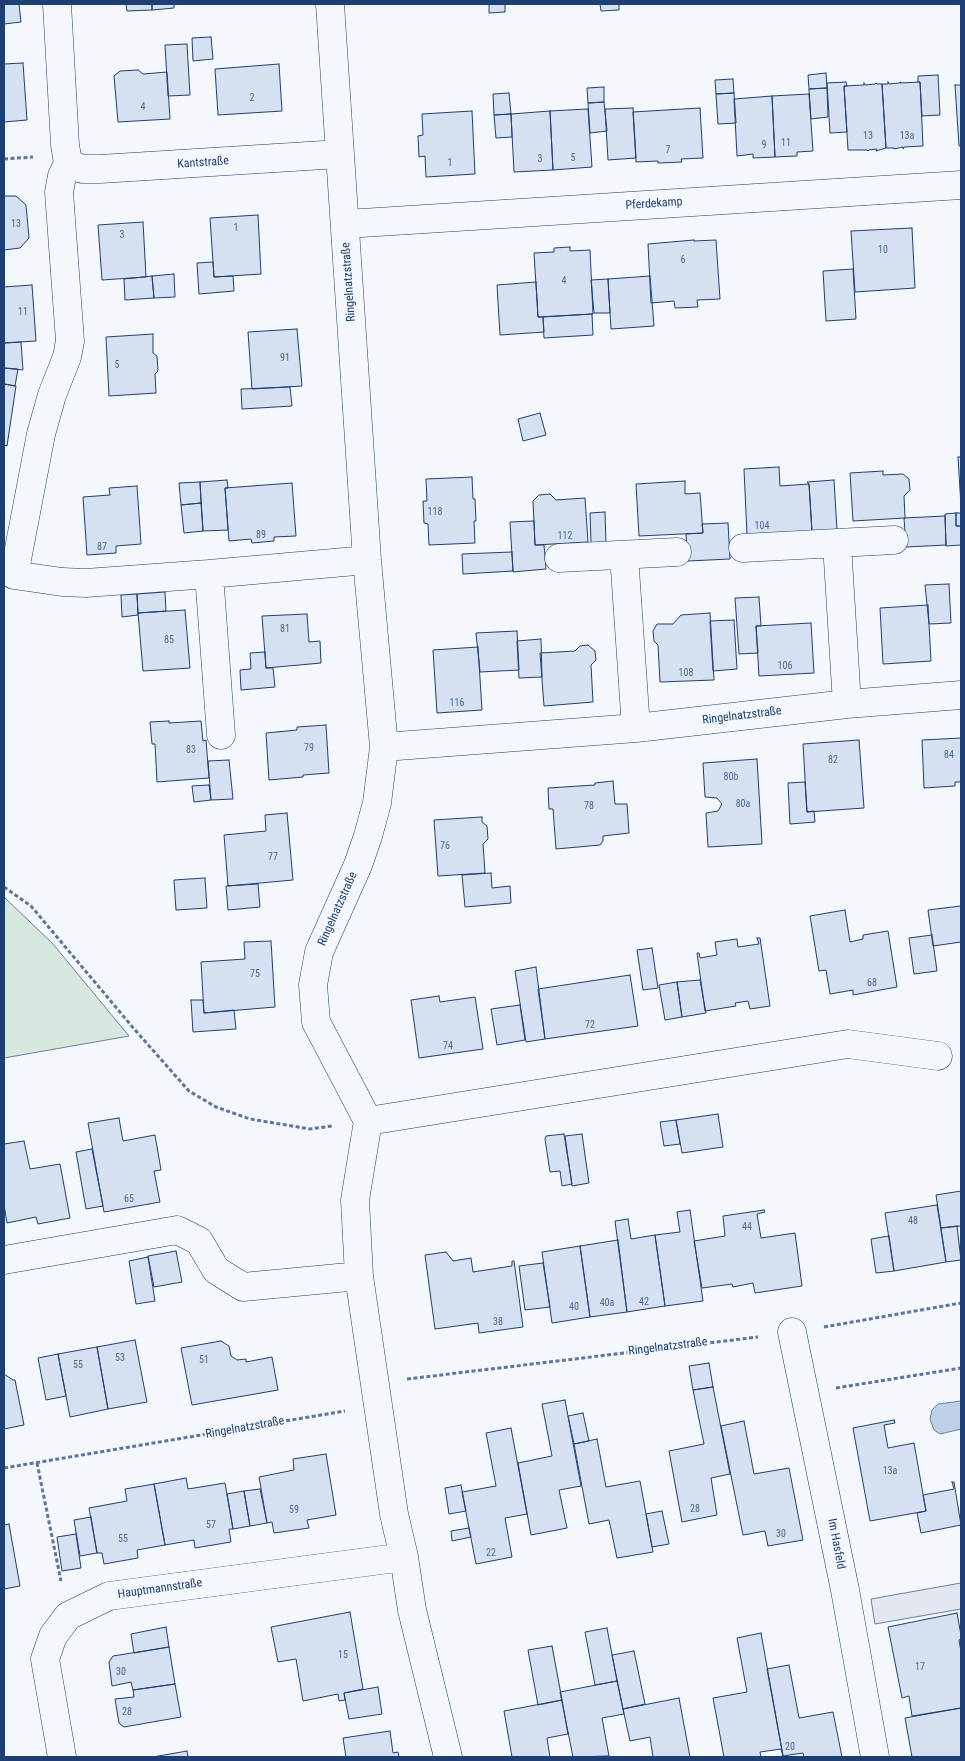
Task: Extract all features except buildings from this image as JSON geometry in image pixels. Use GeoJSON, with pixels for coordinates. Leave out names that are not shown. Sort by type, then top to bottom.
{"type":"FeatureCollection","features":[{"type":"Feature","properties":{"kind":"street"},"geometry":{"type":"LineString","coordinates":[[57,4],[65,145],[68,163],[62,176],[59,192],[70,341],[67,357],[52,395],[41,434],[14,575],[62,582],[86,583],[367,560]]}},
{"type":"Feature","properties":{"kind":"street","name":"Ringelnatzstraße"},"geometry":{"type":"LineString","coordinates":[[330,4],[367,560],[384,747],[377,803],[368,836],[358,865],[319,952],[313,985],[316,1022],[368,1121]]}},
{"type":"Feature","properties":{"kind":"street","name":"Kantstraße"},"geometry":{"type":"LineString","coordinates":[[68,163],[82,168],[100,170],[340,154]]}},
{"type":"Feature","properties":{"kind":"street","name":"Pferdekamp"},"geometry":{"type":"LineString","coordinates":[[346,224],[961,185]]}},
{"type":"Feature","properties":{"kind":"street"},"geometry":{"type":"LineString","coordinates":[[743,548],[894,540]]}},
{"type":"Feature","properties":{"kind":"street"},"geometry":{"type":"LineString","coordinates":[[837,544],[847,704]]}},
{"type":"Feature","properties":{"kind":"street"},"geometry":{"type":"LineString","coordinates":[[559,558],[677,552]]}},
{"type":"Feature","properties":{"kind":"street"},"geometry":{"type":"LineString","coordinates":[[624,555],[636,728]]}},
{"type":"Feature","properties":{"kind":"street"},"geometry":{"type":"LineString","coordinates":[[209,574],[221,735]]}},
{"type":"Feature","properties":{"kind":"street","name":"Ringelnatzstraße"},"geometry":{"type":"LineString","coordinates":[[384,747],[636,728],[847,704],[961,695]]}},
{"type":"Feature","properties":{"kind":"street"},"geometry":{"type":"LineString","coordinates":[[448,1757],[412,1610],[404,1557],[394,1514],[359,1276],[355,1200],[368,1121],[848,1044],[938,1056]]}},
{"type":"Feature","properties":{"kind":"street"},"geometry":{"type":"LineString","coordinates":[[4,1260],[177,1230],[199,1241],[216,1270],[243,1287],[359,1276]]}},
{"type":"Feature","properties":{"kind":"street","name":"Im Hasfeld"},"geometry":{"type":"LineString","coordinates":[[792,1332],[845,1590],[874,1757]]}},
{"type":"Feature","properties":{"kind":"street","name":"Hauptmannstraße"},"geometry":{"type":"LineString","coordinates":[[62,1757],[46,1659],[53,1636],[68,1616],[109,1596],[404,1557]]}},
{"type":"Feature","properties":{"kind":"path"},"geometry":{"type":"LineString","coordinates":[[4,887],[32,906],[135,1030],[189,1091],[216,1107],[250,1119],[310,1129],[368,1121]]}},
{"type":"Feature","properties":{"kind":"path","name":"Ringelnatzstraße"},"geometry":{"type":"LineString","coordinates":[[374,1383],[792,1332],[961,1303]]}},
{"type":"Feature","properties":{"kind":"path"},"geometry":{"type":"LineString","coordinates":[[805,1392],[961,1368]]}},
{"type":"Feature","properties":{"kind":"path","name":"Ringelnatzstraße"},"geometry":{"type":"LineString","coordinates":[[4,1468],[346,1411]]}},
{"type":"Feature","properties":{"kind":"path"},"geometry":{"type":"LineString","coordinates":[[37,1463],[68,1616]]}},
{"type":"Feature","properties":{"kind":"shaded area"},"geometry":{"type":"Polygon","coordinates":[[[4,897],[53,944],[129,1036],[4,1058],[4,897]]]}},
{"type":"Feature","properties":{"kind":"shaded area"},"geometry":{"type":"Polygon","coordinates":[[[961,1583],[961,1609],[875,1624],[871,1599],[961,1583]]]}},
{"type":"Feature","properties":{"kind":"water"},"geometry":{"type":"Polygon","coordinates":[[[961,1401],[961,1429],[940,1434],[934,1430],[930,1419],[932,1410],[938,1404],[961,1401]]]}}]}
